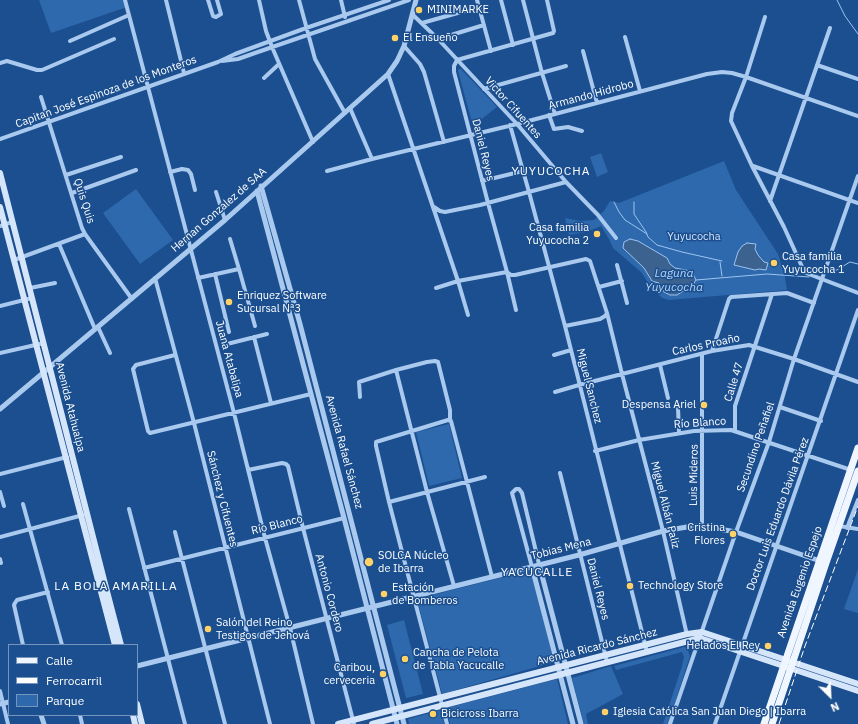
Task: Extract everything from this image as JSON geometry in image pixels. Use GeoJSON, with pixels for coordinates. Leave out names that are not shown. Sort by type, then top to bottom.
{"type":"FeatureCollection","features":[{"type":"Feature","properties":{"kind":"main road","name":"Avenida Atahualpa"},"geometry":{"type":"LineString","coordinates":[[0,173],[44,343],[49,368],[122,644]]}},
{"type":"Feature","properties":{"kind":"main road","name":"Avenida Atahualpa"},"geometry":{"type":"LineString","coordinates":[[0,207],[2,225],[14,260],[42,373],[115,644]]}},
{"type":"Feature","properties":{"kind":"main road","name":"Avenida Eugenio Espejo"},"geometry":{"type":"LineString","coordinates":[[772,724],[792,665],[822,562],[838,526],[854,470],[858,448]]}},
{"type":"Feature","properties":{"kind":"main road","name":"Avenida Eugenio Espejo"},"geometry":{"type":"LineString","coordinates":[[764,724],[784,662],[822,562],[854,470]]}},
{"type":"Feature","properties":{"kind":"main road","name":"Avenida Ricardo Sánchez"},"geometry":{"type":"LineString","coordinates":[[338,724],[354,722],[397,709],[565,665],[687,634],[702,632],[742,644],[858,691]]}},
{"type":"Feature","properties":{"kind":"main road","name":"Avenida Ricardo Sánchez"},"geometry":{"type":"LineString","coordinates":[[372,724],[398,720],[442,706],[700,638],[740,651],[784,662]]}},
{"type":"Feature","properties":{"kind":"main road","name":"Avenida Ricardo Sánchez"},"geometry":{"type":"LineString","coordinates":[[792,665],[858,684]]}},
{"type":"Feature","properties":{"kind":"main road"},"geometry":{"type":"LineString","coordinates":[[138,708],[142,724]]}},
{"type":"Feature","properties":{"kind":"street","name":"Juana Atabalipa"},"geometry":{"type":"LineString","coordinates":[[125,0],[314,724]]}},
{"type":"Feature","properties":{"kind":"street"},"geometry":{"type":"LineString","coordinates":[[166,0],[184,73]]}},
{"type":"Feature","properties":{"kind":"street"},"geometry":{"type":"LineString","coordinates":[[208,0],[213,16],[216,17],[221,14],[217,0]]}},
{"type":"Feature","properties":{"kind":"street"},"geometry":{"type":"LineString","coordinates":[[258,0],[272,47],[313,142]]}},
{"type":"Feature","properties":{"kind":"street"},"geometry":{"type":"LineString","coordinates":[[299,0],[315,59],[345,113]]}},
{"type":"Feature","properties":{"kind":"street"},"geometry":{"type":"LineString","coordinates":[[341,0],[345,21]]}},
{"type":"Feature","properties":{"kind":"street","name":"Capitan José Espinoza de los Monteros"},"geometry":{"type":"LineString","coordinates":[[218,62],[270,41],[389,0]]}},
{"type":"Feature","properties":{"kind":"street","name":"Capitan José Espinoza de los Monteros"},"geometry":{"type":"LineString","coordinates":[[0,139],[184,73],[272,47],[409,0]]}},
{"type":"Feature","properties":{"kind":"street","name":"Hernan Gonzalez de SAA"},"geometry":{"type":"LineString","coordinates":[[0,409],[225,220],[261,186],[313,142],[388,74],[397,61],[404,46],[416,0]]}},
{"type":"Feature","properties":{"kind":"street"},"geometry":{"type":"LineString","coordinates":[[477,0],[491,51]]}},
{"type":"Feature","properties":{"kind":"street"},"geometry":{"type":"LineString","coordinates":[[501,0],[513,45]]}},
{"type":"Feature","properties":{"kind":"street"},"geometry":{"type":"LineString","coordinates":[[523,0],[542,73],[555,114]]}},
{"type":"Feature","properties":{"kind":"street"},"geometry":{"type":"LineString","coordinates":[[457,60],[551,35],[554,31],[547,0]]}},
{"type":"Feature","properties":{"kind":"street"},"geometry":{"type":"LineString","coordinates":[[422,23],[479,7]]}},
{"type":"Feature","properties":{"kind":"street","name":"Victor Cifuentes"},"geometry":{"type":"LineString","coordinates":[[413,15],[438,39],[517,124],[566,182],[598,215],[616,238]]}},
{"type":"Feature","properties":{"kind":"street"},"geometry":{"type":"LineString","coordinates":[[70,41],[129,16]]}},
{"type":"Feature","properties":{"kind":"street"},"geometry":{"type":"LineString","coordinates":[[765,17],[746,77],[732,113],[731,121],[752,166],[784,226],[806,274],[858,293]]}},
{"type":"Feature","properties":{"kind":"street"},"geometry":{"type":"LineString","coordinates":[[438,39],[484,25]]}},
{"type":"Feature","properties":{"kind":"street"},"geometry":{"type":"LineString","coordinates":[[770,201],[830,28]]}},
{"type":"Feature","properties":{"kind":"street"},"geometry":{"type":"LineString","coordinates":[[625,37],[640,92]]}},
{"type":"Feature","properties":{"kind":"street"},"geometry":{"type":"LineString","coordinates":[[0,63],[7,61],[37,70],[42,70],[114,39]]}},
{"type":"Feature","properties":{"kind":"street"},"geometry":{"type":"LineString","coordinates":[[404,46],[420,64],[424,72],[444,142]]}},
{"type":"Feature","properties":{"kind":"street"},"geometry":{"type":"LineString","coordinates":[[583,51],[597,103]]}},
{"type":"Feature","properties":{"kind":"street","name":"Daniel Reyes"},"geometry":{"type":"LineString","coordinates":[[457,60],[454,66],[454,72],[516,310]]}},
{"type":"Feature","properties":{"kind":"street"},"geometry":{"type":"LineString","coordinates":[[264,78],[280,64]]}},
{"type":"Feature","properties":{"kind":"street"},"geometry":{"type":"LineString","coordinates":[[817,65],[858,79]]}},
{"type":"Feature","properties":{"kind":"street"},"geometry":{"type":"LineString","coordinates":[[484,89],[566,66]]}},
{"type":"Feature","properties":{"kind":"street","name":"Armando Hidrobo"},"geometry":{"type":"LineString","coordinates":[[326,171],[517,124],[707,74],[722,72],[746,77],[858,116]]}},
{"type":"Feature","properties":{"kind":"street"},"geometry":{"type":"LineString","coordinates":[[388,74],[434,207],[468,315]]}},
{"type":"Feature","properties":{"kind":"street","name":"Quis Quis"},"geometry":{"type":"LineString","coordinates":[[41,97],[85,234],[132,299]]}},
{"type":"Feature","properties":{"kind":"street"},"geometry":{"type":"LineString","coordinates":[[350,108],[372,159]]}},
{"type":"Feature","properties":{"kind":"street"},"geometry":{"type":"LineString","coordinates":[[549,115],[554,129],[568,127],[582,131]]}},
{"type":"Feature","properties":{"kind":"street","name":"Miguel Sanchez"},"geometry":{"type":"LineString","coordinates":[[510,125],[571,350],[646,652]]}},
{"type":"Feature","properties":{"kind":"street"},"geometry":{"type":"LineString","coordinates":[[66,175],[121,157]]}},
{"type":"Feature","properties":{"kind":"street"},"geometry":{"type":"LineString","coordinates":[[752,166],[858,203]]}},
{"type":"Feature","properties":{"kind":"street"},"geometry":{"type":"LineString","coordinates":[[170,172],[182,169],[188,170],[191,174],[195,190]]}},
{"type":"Feature","properties":{"kind":"street"},"geometry":{"type":"LineString","coordinates":[[72,193],[136,170]]}},
{"type":"Feature","properties":{"kind":"street"},"geometry":{"type":"LineString","coordinates":[[482,181],[523,171]]}},
{"type":"Feature","properties":{"kind":"street","name":"Secundino Peñafiel"},"geometry":{"type":"LineString","coordinates":[[670,724],[736,532],[769,442],[794,359],[858,176]]}},
{"type":"Feature","properties":{"kind":"street"},"geometry":{"type":"LineString","coordinates":[[434,207],[445,212],[488,203],[566,182]]}},
{"type":"Feature","properties":{"kind":"street","name":"Avenida Rafael Sánchez"},"geometry":{"type":"LineString","coordinates":[[261,186],[300,324],[374,606],[397,709],[398,720],[404,724]]}},
{"type":"Feature","properties":{"kind":"street","name":"Avenida Rafael Sánchez"},"geometry":{"type":"LineString","coordinates":[[257,191],[368,608],[397,709]]}},
{"type":"Feature","properties":{"kind":"street"},"geometry":{"type":"LineString","coordinates":[[216,192],[225,220]]}},
{"type":"Feature","properties":{"kind":"street"},"geometry":{"type":"LineString","coordinates":[[2,225],[12,222]]}},
{"type":"Feature","properties":{"kind":"street"},"geometry":{"type":"LineString","coordinates":[[14,260],[85,234]]}},
{"type":"Feature","properties":{"kind":"street"},"geometry":{"type":"LineString","coordinates":[[230,239],[255,326]]}},
{"type":"Feature","properties":{"kind":"street"},"geometry":{"type":"LineString","coordinates":[[59,244],[96,328],[110,353]]}},
{"type":"Feature","properties":{"kind":"street","name":"Miguel Albán Paliz"},"geometry":{"type":"LineString","coordinates":[[549,268],[583,259],[590,261],[607,313],[663,531],[689,641]]}},
{"type":"Feature","properties":{"kind":"street"},"geometry":{"type":"LineString","coordinates":[[617,265],[627,304]]}},
{"type":"Feature","properties":{"kind":"street"},"geometry":{"type":"LineString","coordinates":[[436,288],[458,281],[507,272],[511,275],[549,268]]}},
{"type":"Feature","properties":{"kind":"street"},"geometry":{"type":"LineString","coordinates":[[198,278],[239,269]]}},
{"type":"Feature","properties":{"kind":"street"},"geometry":{"type":"LineString","coordinates":[[215,274],[229,332]]}},
{"type":"Feature","properties":{"kind":"street","name":"Sánchez y Cifuentes"},"geometry":{"type":"LineString","coordinates":[[155,278],[194,423],[270,724]]}},
{"type":"Feature","properties":{"kind":"street"},"geometry":{"type":"LineString","coordinates":[[599,287],[622,281]]}},
{"type":"Feature","properties":{"kind":"street"},"geometry":{"type":"LineString","coordinates":[[30,288],[55,283]]}},
{"type":"Feature","properties":{"kind":"street"},"geometry":{"type":"LineString","coordinates":[[712,351],[729,299],[731,297],[787,293],[814,303]]}},
{"type":"Feature","properties":{"kind":"street","name":"Calle 47"},"geometry":{"type":"LineString","coordinates":[[734,430],[735,406],[772,294]]}},
{"type":"Feature","properties":{"kind":"street"},"geometry":{"type":"LineString","coordinates":[[0,306],[32,298]]}},
{"type":"Feature","properties":{"kind":"street","name":"Doctor Luis Eduardo Dávila Pérez"},"geometry":{"type":"LineString","coordinates":[[715,724],[821,421],[858,310]]}},
{"type":"Feature","properties":{"kind":"street"},"geometry":{"type":"LineString","coordinates":[[564,326],[600,319],[607,313]]}},
{"type":"Feature","properties":{"kind":"street"},"geometry":{"type":"LineString","coordinates":[[223,344],[267,334]]}},
{"type":"Feature","properties":{"kind":"street"},"geometry":{"type":"LineString","coordinates":[[254,337],[271,403]]}},
{"type":"Feature","properties":{"kind":"street"},"geometry":{"type":"LineString","coordinates":[[0,353],[44,343]]}},
{"type":"Feature","properties":{"kind":"street","name":"Carlos Proaño"},"geometry":{"type":"LineString","coordinates":[[555,392],[712,351],[749,346],[794,359],[858,382]]}},
{"type":"Feature","properties":{"kind":"street"},"geometry":{"type":"LineString","coordinates":[[554,355],[571,350]]}},
{"type":"Feature","properties":{"kind":"street","name":"Luis Mideros"},"geometry":{"type":"LineString","coordinates":[[702,354],[702,526]]}},
{"type":"Feature","properties":{"kind":"street"},"geometry":{"type":"LineString","coordinates":[[175,355],[136,364],[133,369],[148,431],[153,433],[311,394]]}},
{"type":"Feature","properties":{"kind":"street"},"geometry":{"type":"LineString","coordinates":[[360,396],[359,382],[396,370],[435,361],[438,362],[450,410],[448,420]]}},
{"type":"Feature","properties":{"kind":"street"},"geometry":{"type":"LineString","coordinates":[[660,365],[668,398]]}},
{"type":"Feature","properties":{"kind":"street"},"geometry":{"type":"LineString","coordinates":[[396,370],[427,492],[454,586]]}},
{"type":"Feature","properties":{"kind":"street"},"geometry":{"type":"LineString","coordinates":[[678,407],[679,434]]}},
{"type":"Feature","properties":{"kind":"street"},"geometry":{"type":"LineString","coordinates":[[780,407],[821,421]]}},
{"type":"Feature","properties":{"kind":"street"},"geometry":{"type":"LineString","coordinates":[[447,724],[375,443],[448,420]]}},
{"type":"Feature","properties":{"kind":"street"},"geometry":{"type":"LineString","coordinates":[[448,420],[452,422],[492,577]]}},
{"type":"Feature","properties":{"kind":"street","name":"Río Blanco"},"geometry":{"type":"LineString","coordinates":[[595,451],[639,440],[703,430],[734,430],[854,470]]}},
{"type":"Feature","properties":{"kind":"street"},"geometry":{"type":"LineString","coordinates":[[0,474],[72,455]]}},
{"type":"Feature","properties":{"kind":"street","name":"Antonio Cordero"},"geometry":{"type":"LineString","coordinates":[[248,470],[282,464],[286,464],[288,466],[354,722]]}},
{"type":"Feature","properties":{"kind":"street","name":"Daniel Reyes"},"geometry":{"type":"LineString","coordinates":[[560,473],[607,662]]}},
{"type":"Feature","properties":{"kind":"street"},"geometry":{"type":"LineString","coordinates":[[389,502],[484,477]]}},
{"type":"Feature","properties":{"kind":"street"},"geometry":{"type":"LineString","coordinates":[[573,724],[512,493],[516,489],[519,489],[522,493],[581,724]]}},
{"type":"Feature","properties":{"kind":"street"},"geometry":{"type":"LineString","coordinates":[[0,492],[4,506]]}},
{"type":"Feature","properties":{"kind":"street"},"geometry":{"type":"LineString","coordinates":[[847,528],[858,500]]}},
{"type":"Feature","properties":{"kind":"street"},"geometry":{"type":"LineString","coordinates":[[23,504],[62,644]]}},
{"type":"Feature","properties":{"kind":"street"},"geometry":{"type":"LineString","coordinates":[[129,509],[185,724]]}},
{"type":"Feature","properties":{"kind":"street"},"geometry":{"type":"LineString","coordinates":[[0,537],[87,514]]}},
{"type":"Feature","properties":{"kind":"street","name":"Río Blanco"},"geometry":{"type":"LineString","coordinates":[[144,568],[344,518]]}},
{"type":"Feature","properties":{"kind":"street","name":"Tobias Mena"},"geometry":{"type":"LineString","coordinates":[[138,666],[539,564],[580,555],[663,531],[702,526],[736,532],[822,562]]}},
{"type":"Feature","properties":{"kind":"street"},"geometry":{"type":"LineString","coordinates":[[838,526],[858,529]]}},
{"type":"Feature","properties":{"kind":"street"},"geometry":{"type":"LineString","coordinates":[[175,532],[225,724]]}},
{"type":"Feature","properties":{"kind":"street"},"geometry":{"type":"LineString","coordinates":[[350,540],[356,539]]}},
{"type":"Feature","properties":{"kind":"street"},"geometry":{"type":"LineString","coordinates":[[23,644],[14,606],[15,602],[17,600],[48,592]]}},
{"type":"Feature","properties":{"kind":"street"},"geometry":{"type":"LineString","coordinates":[[0,691],[8,724]]}},
{"type":"Feature","properties":{"kind":"green space"},"geometry":{"type":"Polygon","coordinates":[[[39,0],[124,0],[127,7],[51,33],[39,0]]]}},
{"type":"Feature","properties":{"kind":"green space"},"geometry":{"type":"Polygon","coordinates":[[[461,69],[497,107],[473,126],[458,71],[461,69]]]}},
{"type":"Feature","properties":{"kind":"green space"},"geometry":{"type":"Polygon","coordinates":[[[601,153],[608,172],[597,177],[590,157],[601,153]]]}},
{"type":"Feature","properties":{"kind":"green space","name":"Yuyucocha"},"geometry":{"type":"Polygon","coordinates":[[[724,161],[736,190],[778,254],[785,277],[787,290],[669,300],[662,298],[651,288],[642,273],[613,248],[601,226],[587,232],[569,235],[565,218],[580,221],[594,220],[604,211],[610,201],[619,203],[724,161]]]}},
{"type":"Feature","properties":{"kind":"green space"},"geometry":{"type":"Polygon","coordinates":[[[136,189],[173,240],[140,264],[103,213],[136,189]]]}},
{"type":"Feature","properties":{"kind":"green space"},"geometry":{"type":"Polygon","coordinates":[[[449,424],[462,478],[429,486],[416,432],[449,424]]]}},
{"type":"Feature","properties":{"kind":"green space"},"geometry":{"type":"Polygon","coordinates":[[[858,569],[858,613],[844,609],[858,569]]]}},
{"type":"Feature","properties":{"kind":"green space"},"geometry":{"type":"Polygon","coordinates":[[[531,570],[554,662],[442,694],[417,599],[531,570]]]}},
{"type":"Feature","properties":{"kind":"green space","name":"Cancha de Pelota de Tabla Yacucalle"},"geometry":{"type":"Polygon","coordinates":[[[404,620],[423,694],[406,698],[387,625],[404,620]]]}},
{"type":"Feature","properties":{"kind":"green space"},"geometry":{"type":"Polygon","coordinates":[[[684,647],[687,648],[690,656],[668,724],[663,724],[682,666],[684,657],[682,652],[616,670],[614,666],[684,647]]]}},
{"type":"Feature","properties":{"kind":"green space"},"geometry":{"type":"Polygon","coordinates":[[[611,666],[623,694],[586,714],[588,724],[584,724],[572,678],[611,666]]]}},
{"type":"Feature","properties":{"kind":"green space"},"geometry":{"type":"Polygon","coordinates":[[[557,679],[568,724],[450,724],[446,708],[557,679]]]}},
{"type":"Feature","properties":{"kind":"green space","name":"Bicicross Ibarra"},"geometry":{"type":"Polygon","coordinates":[[[441,710],[444,724],[409,724],[408,719],[441,710]]]}},
{"type":"Feature","properties":{"kind":"water","name":"Laguna Yuyucocha"},"geometry":{"type":"Polygon","coordinates":[[[630,239],[638,241],[667,258],[670,264],[675,268],[686,270],[693,274],[696,280],[693,285],[677,295],[670,295],[664,292],[659,283],[652,281],[644,268],[623,248],[624,242],[630,239]]]}},
{"type":"Feature","properties":{"kind":"water"},"geometry":{"type":"Polygon","coordinates":[[[747,243],[756,244],[755,249],[758,255],[764,262],[768,263],[766,270],[755,270],[734,265],[738,252],[742,246],[747,243]]]}},
{"type":"Feature","properties":{"kind":"waterway"},"geometry":{"type":"LineString","coordinates":[[837,0],[845,16],[858,34]]}},
{"type":"Feature","properties":{"kind":"waterway"},"geometry":{"type":"LineString","coordinates":[[614,202],[625,220],[647,234]]}},
{"type":"Feature","properties":{"kind":"waterway"},"geometry":{"type":"LineString","coordinates":[[634,202],[634,214],[648,237],[657,245],[722,261]]}},
{"type":"Feature","properties":{"kind":"waterway"},"geometry":{"type":"LineString","coordinates":[[720,262],[722,276]]}},
{"type":"Feature","properties":{"kind":"waterway"},"geometry":{"type":"LineString","coordinates":[[826,273],[835,271],[850,262],[858,264]]}},
{"type":"Feature","properties":{"kind":"waterway"},"geometry":{"type":"LineString","coordinates":[[696,280],[767,274],[809,277]]}},
{"type":"Feature","properties":{"kind":"railway"},"geometry":{"type":"LineString","coordinates":[[779,724],[805,646],[858,506]]}},
{"type":"Feature","properties":{"kind":"place","name":"MINIMARKE"},"geometry":{"type":"Point","coordinates":[419,10]}},
{"type":"Feature","properties":{"kind":"place","name":"El Ensueño"},"geometry":{"type":"Point","coordinates":[395,38]}},
{"type":"Feature","properties":{"kind":"place","name":"Casa familia Yuyucocha 2"},"geometry":{"type":"Point","coordinates":[597,234]}},
{"type":"Feature","properties":{"kind":"place","name":"Casa familia Yuyucocha 1"},"geometry":{"type":"Point","coordinates":[774,263]}},
{"type":"Feature","properties":{"kind":"place","name":"Enriquez Software Sucursal Nª3"},"geometry":{"type":"Point","coordinates":[229,302]}},
{"type":"Feature","properties":{"kind":"place","name":"Despensa Ariel"},"geometry":{"type":"Point","coordinates":[704,405]}},
{"type":"Feature","properties":{"kind":"place","name":"Cristina Flores"},"geometry":{"type":"Point","coordinates":[733,534]}},
{"type":"Feature","properties":{"kind":"place","name":"SOLCA Núcleo de Ibarra"},"geometry":{"type":"Point","coordinates":[369,562]}},
{"type":"Feature","properties":{"kind":"place","name":"Technology Store"},"geometry":{"type":"Point","coordinates":[630,586]}},
{"type":"Feature","properties":{"kind":"place","name":"Estación de Bomberos"},"geometry":{"type":"Point","coordinates":[384,594]}},
{"type":"Feature","properties":{"kind":"place","name":"Salón del Reino Testigos de Jehová"},"geometry":{"type":"Point","coordinates":[208,629]}},
{"type":"Feature","properties":{"kind":"place","name":"Helados El Rey"},"geometry":{"type":"Point","coordinates":[768,646]}},
{"type":"Feature","properties":{"kind":"place","name":"Cancha de Pelota de Tabla Yacucalle"},"geometry":{"type":"Point","coordinates":[405,659]}},
{"type":"Feature","properties":{"kind":"place","name":"Caribou, cerveceria"},"geometry":{"type":"Point","coordinates":[383,674]}},
{"type":"Feature","properties":{"kind":"place","name":"Iglesia Católica San Juan Diego | Ibarra"},"geometry":{"type":"Point","coordinates":[605,712]}},
{"type":"Feature","properties":{"kind":"place","name":"Bicicross Ibarra"},"geometry":{"type":"Point","coordinates":[433,714]}},
{"type":"Feature","properties":{"kind":"district","name":"YUYUCOCHA"},"geometry":{"type":"Point","coordinates":[551,172]}},
{"type":"Feature","properties":{"kind":"district","name":"YACUCALLE"},"geometry":{"type":"Point","coordinates":[537,573]}},
{"type":"Feature","properties":{"kind":"district","name":"LA BOLA AMARILLA"},"geometry":{"type":"Point","coordinates":[116,587]}}]}
